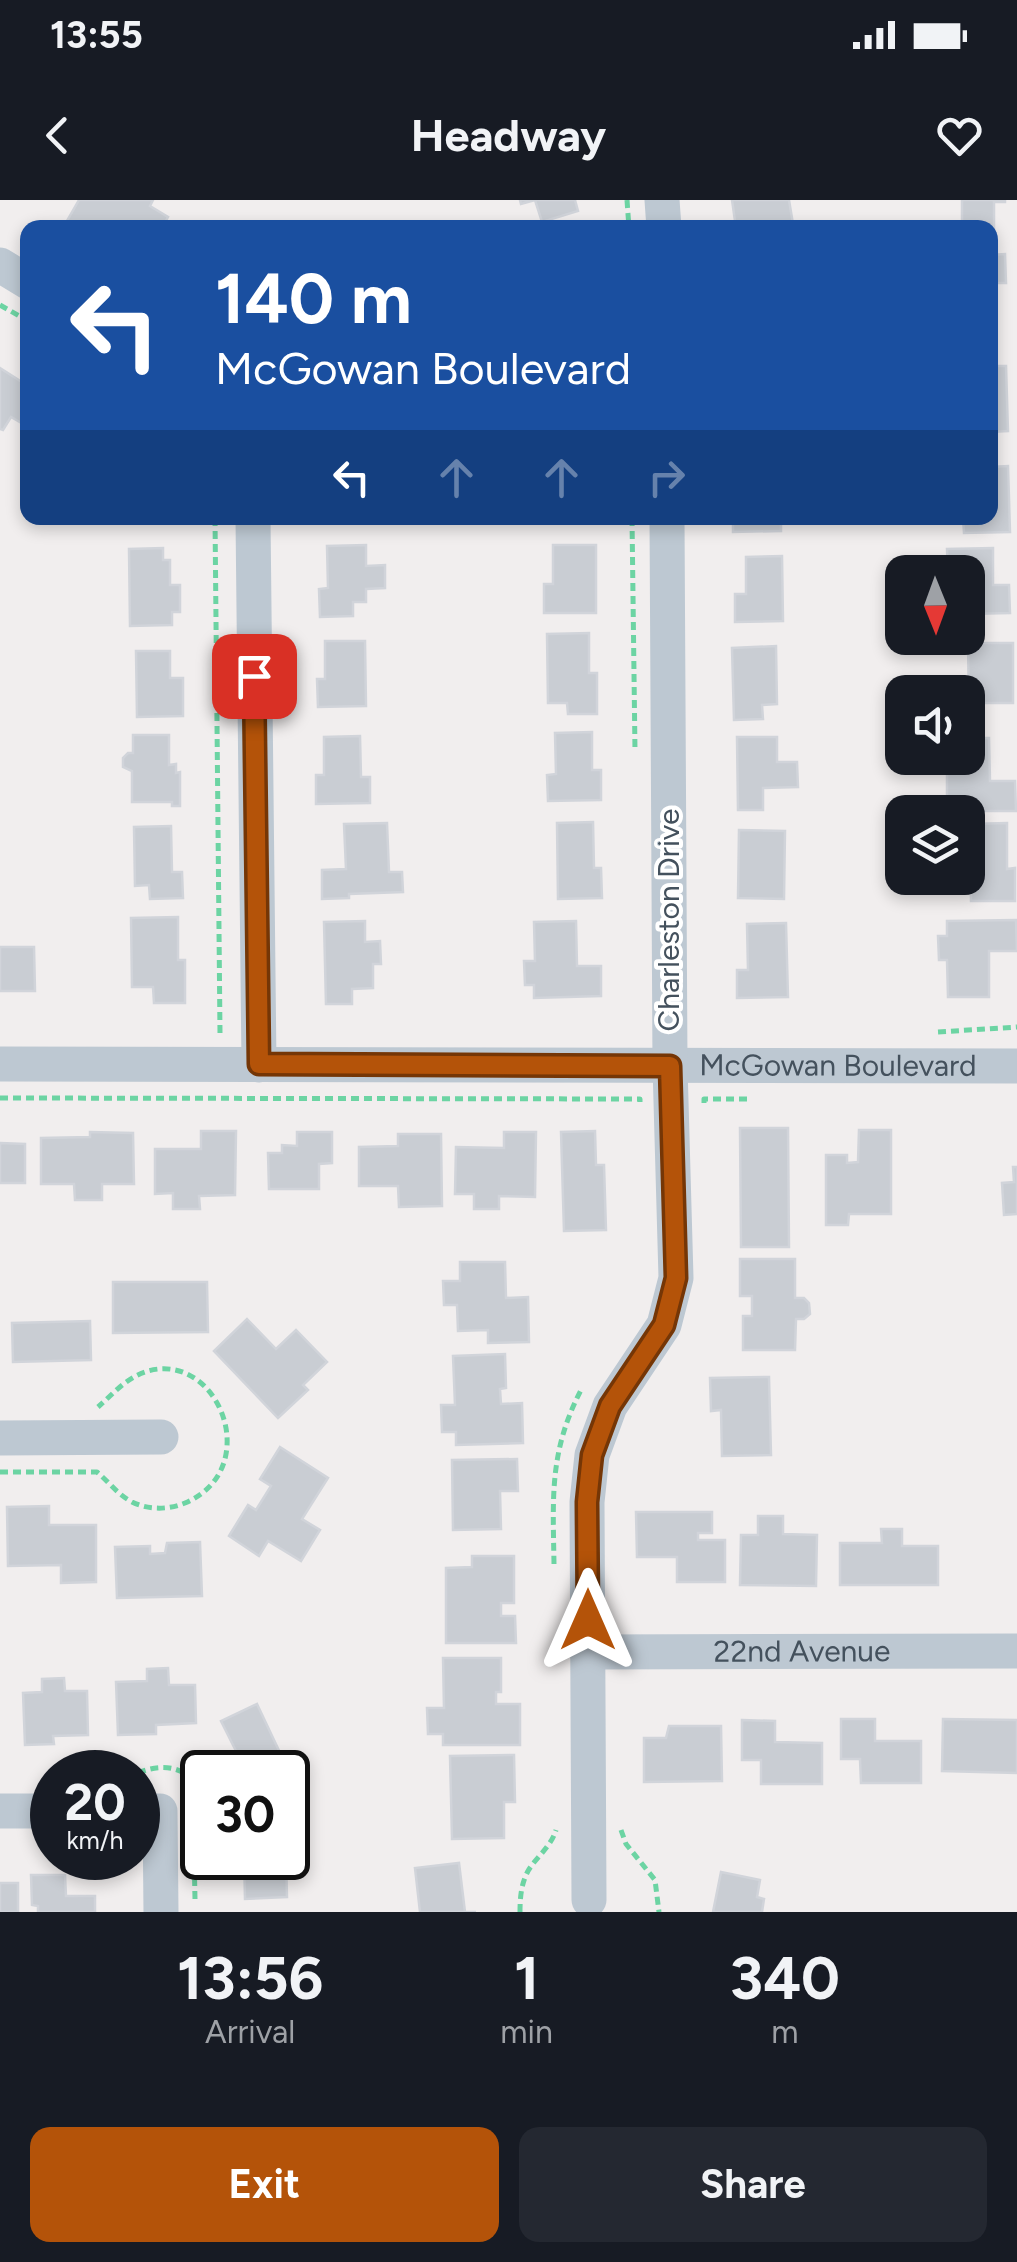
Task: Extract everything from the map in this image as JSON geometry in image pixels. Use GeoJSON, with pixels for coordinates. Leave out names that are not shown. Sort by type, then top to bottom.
{"type":"FeatureCollection","features":[{"type":"Feature","properties":{"kind":"street"},"geometry":{"type":"LineString","coordinates":[[253,525],[259,1064]]}},
{"type":"Feature","properties":{"kind":"street","name":"Charleston Drive"},"geometry":{"type":"LineString","coordinates":[[589,1900],[587,1502],[592,1455],[610,1406],[664,1325],[676,1278],[670,1066],[667,525]]}},
{"type":"Feature","properties":{"kind":"street","name":"McGowan Boulevard"},"geometry":{"type":"LineString","coordinates":[[0,1064],[1017,1066]]}},
{"type":"Feature","properties":{"kind":"street"},"geometry":{"type":"LineString","coordinates":[[0,1438],[161,1437]]}},
{"type":"Feature","properties":{"kind":"street","name":"22nd Avenue"},"geometry":{"type":"LineString","coordinates":[[587,1652],[1017,1651]]}},
{"type":"Feature","properties":{"kind":"street"},"geometry":{"type":"LineString","coordinates":[[0,1811],[30,1811]]}},
{"type":"Feature","properties":{"kind":"street"},"geometry":{"type":"LineString","coordinates":[[157,1880],[161,1912]]}},
{"type":"Feature","properties":{"kind":"path"},"geometry":{"type":"LineString","coordinates":[[206,1036],[221,1033],[216,525]]}},
{"type":"Feature","properties":{"kind":"path"},"geometry":{"type":"LineString","coordinates":[[931,1033],[1017,1027]]}},
{"type":"Feature","properties":{"kind":"path"},"geometry":{"type":"LineString","coordinates":[[0,1098],[640,1100]]}},
{"type":"Feature","properties":{"kind":"path"},"geometry":{"type":"LineString","coordinates":[[621,1830],[626,1844],[654,1880],[659,1912]]}},
{"type":"Feature","properties":{"kind":"path"},"geometry":{"type":"LineString","coordinates":[[194,1880],[195,1912]]}},
{"type":"Feature","properties":{"kind":"building"},"geometry":{"type":"Polygon","coordinates":[[[79,200],[153,200],[150,206],[168,217],[166,220],[68,220],[79,200]]]}},
{"type":"Feature","properties":{"kind":"building"},"geometry":{"type":"Polygon","coordinates":[[[535,200],[575,200],[578,211],[541,220],[535,200]]]}},
{"type":"Feature","properties":{"kind":"building"},"geometry":{"type":"Polygon","coordinates":[[[732,200],[789,200],[792,220],[735,220],[732,200]]]}},
{"type":"Feature","properties":{"kind":"building"},"geometry":{"type":"Polygon","coordinates":[[[962,200],[1005,200],[994,202],[994,220],[962,220],[962,200]]]}},
{"type":"Feature","properties":{"kind":"building"},"geometry":{"type":"Polygon","coordinates":[[[998,254],[1005,254],[1006,283],[998,283],[998,254]]]}},
{"type":"Feature","properties":{"kind":"building"},"geometry":{"type":"Polygon","coordinates":[[[998,366],[1006,366],[1008,431],[998,432],[998,366]]]}},
{"type":"Feature","properties":{"kind":"building"},"geometry":{"type":"Polygon","coordinates":[[[0,368],[20,381],[20,422],[11,417],[0,429],[0,368]]]}},
{"type":"Feature","properties":{"kind":"building"},"geometry":{"type":"Polygon","coordinates":[[[1008,466],[1010,532],[964,533],[963,525],[998,525],[998,467],[1008,466]]]}},
{"type":"Feature","properties":{"kind":"building"},"geometry":{"type":"Polygon","coordinates":[[[733,525],[781,525],[781,531],[733,532],[733,525]]]}},
{"type":"Feature","properties":{"kind":"building"},"geometry":{"type":"Polygon","coordinates":[[[366,545],[366,566],[385,565],[385,588],[366,589],[366,602],[353,602],[353,616],[320,617],[319,589],[328,588],[327,546],[366,545]]]}},
{"type":"Feature","properties":{"kind":"building"},"geometry":{"type":"Polygon","coordinates":[[[553,545],[596,545],[596,613],[544,613],[544,584],[553,584],[553,545]]]}},
{"type":"Feature","properties":{"kind":"building"},"geometry":{"type":"Polygon","coordinates":[[[163,548],[163,560],[170,560],[170,585],[180,585],[180,612],[172,612],[172,625],[130,626],[129,549],[163,548]]]}},
{"type":"Feature","properties":{"kind":"building"},"geometry":{"type":"Polygon","coordinates":[[[993,548],[993,585],[1009,585],[1010,613],[985,614],[985,555],[947,555],[947,549],[993,548]]]}},
{"type":"Feature","properties":{"kind":"building"},"geometry":{"type":"Polygon","coordinates":[[[782,556],[783,621],[735,622],[735,594],[746,594],[746,557],[782,556]]]}},
{"type":"Feature","properties":{"kind":"building"},"geometry":{"type":"Polygon","coordinates":[[[589,633],[589,673],[597,673],[597,714],[568,714],[567,703],[548,703],[547,634],[589,633]]]}},
{"type":"Feature","properties":{"kind":"building"},"geometry":{"type":"Polygon","coordinates":[[[325,641],[365,641],[366,706],[318,707],[317,679],[325,679],[325,641]]]}},
{"type":"Feature","properties":{"kind":"building"},"geometry":{"type":"Polygon","coordinates":[[[985,643],[1013,643],[1013,703],[985,703],[985,675],[969,675],[968,655],[985,655],[985,643]]]}},
{"type":"Feature","properties":{"kind":"building"},"geometry":{"type":"Polygon","coordinates":[[[776,646],[777,704],[762,705],[763,719],[734,720],[732,648],[776,646]]]}},
{"type":"Feature","properties":{"kind":"building"},"geometry":{"type":"Polygon","coordinates":[[[136,651],[170,651],[170,678],[183,678],[183,716],[137,717],[136,651]]]}},
{"type":"Feature","properties":{"kind":"building"},"geometry":{"type":"Polygon","coordinates":[[[592,732],[592,770],[601,770],[601,800],[548,801],[547,775],[556,774],[555,733],[592,732]]]}},
{"type":"Feature","properties":{"kind":"building"},"geometry":{"type":"Polygon","coordinates":[[[133,735],[169,735],[169,765],[176,764],[176,773],[180,772],[180,806],[172,806],[172,802],[132,802],[132,771],[123,767],[123,758],[133,753],[133,735]]]}},
{"type":"Feature","properties":{"kind":"building"},"geometry":{"type":"Polygon","coordinates":[[[360,736],[361,777],[370,777],[370,803],[316,804],[316,775],[324,775],[324,737],[360,736]]]}},
{"type":"Feature","properties":{"kind":"building"},"geometry":{"type":"Polygon","coordinates":[[[737,737],[777,737],[777,762],[797,762],[798,787],[763,788],[763,810],[738,810],[737,737]]]}},
{"type":"Feature","properties":{"kind":"building"},"geometry":{"type":"Polygon","coordinates":[[[985,738],[989,738],[990,781],[1015,781],[1016,811],[985,811],[985,795],[947,795],[947,775],[985,775],[985,738]]]}},
{"type":"Feature","properties":{"kind":"building"},"geometry":{"type":"Polygon","coordinates":[[[593,822],[594,868],[601,868],[602,898],[558,899],[557,823],[593,822]]]}},
{"type":"Feature","properties":{"kind":"building"},"geometry":{"type":"Polygon","coordinates":[[[387,823],[389,872],[402,872],[403,892],[322,899],[322,870],[346,869],[344,824],[387,823]]]}},
{"type":"Feature","properties":{"kind":"building"},"geometry":{"type":"Polygon","coordinates":[[[1007,823],[1007,869],[1015,868],[1015,901],[971,901],[971,895],[985,895],[985,824],[1007,823]]]}},
{"type":"Feature","properties":{"kind":"building"},"geometry":{"type":"Polygon","coordinates":[[[171,826],[172,872],[182,872],[183,898],[150,899],[149,885],[135,886],[134,827],[171,826]]]}},
{"type":"Feature","properties":{"kind":"building"},"geometry":{"type":"Polygon","coordinates":[[[739,830],[785,831],[784,899],[738,898],[739,830]]]}},
{"type":"Feature","properties":{"kind":"building"},"geometry":{"type":"Polygon","coordinates":[[[178,917],[178,960],[185,960],[185,1003],[154,1003],[153,987],[132,987],[131,918],[178,917]]]}},
{"type":"Feature","properties":{"kind":"building"},"geometry":{"type":"Polygon","coordinates":[[[1016,920],[1017,951],[989,951],[989,997],[948,997],[947,960],[939,960],[938,936],[947,936],[947,921],[1016,920]]]}},
{"type":"Feature","properties":{"kind":"building"},"geometry":{"type":"Polygon","coordinates":[[[365,921],[365,942],[380,941],[381,964],[373,964],[373,988],[352,989],[352,1004],[326,1004],[324,922],[365,921]]]}},
{"type":"Feature","properties":{"kind":"building"},"geometry":{"type":"Polygon","coordinates":[[[576,921],[577,966],[601,966],[601,996],[534,998],[534,985],[525,985],[524,961],[535,961],[534,922],[576,921]]]}},
{"type":"Feature","properties":{"kind":"building"},"geometry":{"type":"Polygon","coordinates":[[[786,923],[788,997],[737,998],[737,970],[748,970],[747,924],[786,923]]]}},
{"type":"Feature","properties":{"kind":"building"},"geometry":{"type":"Polygon","coordinates":[[[0,947],[34,947],[35,991],[0,991],[0,947]]]}},
{"type":"Feature","properties":{"kind":"building"},"geometry":{"type":"Polygon","coordinates":[[[740,1128],[788,1128],[789,1247],[741,1247],[740,1128]]]}},
{"type":"Feature","properties":{"kind":"building"},"geometry":{"type":"Polygon","coordinates":[[[859,1130],[891,1130],[891,1214],[849,1214],[848,1225],[826,1225],[826,1155],[847,1155],[847,1163],[858,1162],[859,1130]]]}},
{"type":"Feature","properties":{"kind":"building"},"geometry":{"type":"Polygon","coordinates":[[[201,1131],[236,1131],[235,1195],[199,1196],[200,1209],[173,1209],[173,1193],[155,1194],[155,1149],[201,1149],[201,1131]]]}},
{"type":"Feature","properties":{"kind":"building"},"geometry":{"type":"Polygon","coordinates":[[[595,1131],[596,1165],[604,1165],[606,1230],[564,1231],[561,1132],[595,1131]]]}},
{"type":"Feature","properties":{"kind":"building"},"geometry":{"type":"Polygon","coordinates":[[[90,1132],[133,1133],[134,1184],[102,1184],[102,1200],[75,1200],[74,1184],[41,1184],[41,1138],[90,1137],[90,1132]]]}},
{"type":"Feature","properties":{"kind":"building"},"geometry":{"type":"Polygon","coordinates":[[[297,1132],[332,1132],[332,1163],[319,1164],[319,1189],[269,1189],[268,1153],[282,1153],[282,1145],[297,1146],[297,1132]]]}},
{"type":"Feature","properties":{"kind":"building"},"geometry":{"type":"Polygon","coordinates":[[[504,1132],[536,1132],[535,1197],[499,1196],[499,1209],[474,1209],[474,1194],[455,1194],[456,1147],[504,1148],[504,1132]]]}},
{"type":"Feature","properties":{"kind":"building"},"geometry":{"type":"Polygon","coordinates":[[[398,1134],[441,1134],[442,1206],[399,1207],[398,1186],[359,1186],[359,1147],[398,1146],[398,1134]]]}},
{"type":"Feature","properties":{"kind":"building"},"geometry":{"type":"Polygon","coordinates":[[[0,1143],[25,1144],[25,1183],[0,1183],[0,1143]]]}},
{"type":"Feature","properties":{"kind":"building"},"geometry":{"type":"Polygon","coordinates":[[[1013,1167],[1017,1167],[1017,1214],[1004,1215],[1002,1183],[1014,1182],[1013,1167]]]}},
{"type":"Feature","properties":{"kind":"building"},"geometry":{"type":"Polygon","coordinates":[[[740,1259],[795,1259],[795,1298],[804,1298],[809,1303],[810,1314],[796,1319],[795,1350],[743,1350],[743,1316],[752,1316],[752,1296],[740,1296],[740,1259]]]}},
{"type":"Feature","properties":{"kind":"building"},"geometry":{"type":"Polygon","coordinates":[[[460,1262],[505,1262],[506,1298],[528,1297],[529,1342],[488,1343],[488,1330],[458,1331],[457,1305],[444,1305],[443,1281],[460,1281],[460,1262]]]}},
{"type":"Feature","properties":{"kind":"building"},"geometry":{"type":"Polygon","coordinates":[[[113,1282],[207,1282],[208,1332],[113,1333],[113,1282]]]}},
{"type":"Feature","properties":{"kind":"building"},"geometry":{"type":"Polygon","coordinates":[[[247,1319],[276,1349],[296,1330],[327,1362],[303,1385],[308,1390],[278,1418],[214,1351],[247,1319]]]}},
{"type":"Feature","properties":{"kind":"building"},"geometry":{"type":"Polygon","coordinates":[[[90,1321],[91,1360],[13,1362],[12,1323],[90,1321]]]}},
{"type":"Feature","properties":{"kind":"building"},"geometry":{"type":"Polygon","coordinates":[[[505,1354],[506,1388],[500,1389],[501,1404],[522,1403],[523,1443],[456,1445],[456,1432],[442,1432],[441,1405],[455,1405],[453,1356],[505,1354]]]}},
{"type":"Feature","properties":{"kind":"building"},"geometry":{"type":"Polygon","coordinates":[[[769,1377],[771,1455],[722,1456],[721,1410],[711,1411],[710,1378],[769,1377]]]}},
{"type":"Feature","properties":{"kind":"building"},"geometry":{"type":"Polygon","coordinates":[[[280,1447],[328,1478],[302,1519],[320,1530],[301,1561],[268,1541],[259,1556],[229,1536],[248,1505],[256,1510],[271,1486],[260,1479],[280,1447]]]}},
{"type":"Feature","properties":{"kind":"building"},"geometry":{"type":"Polygon","coordinates":[[[517,1459],[518,1491],[500,1491],[501,1529],[453,1530],[452,1460],[517,1459]]]}},
{"type":"Feature","properties":{"kind":"building"},"geometry":{"type":"Polygon","coordinates":[[[49,1506],[49,1525],[96,1525],[96,1582],[61,1583],[61,1565],[8,1566],[7,1507],[49,1506]]]}},
{"type":"Feature","properties":{"kind":"building"},"geometry":{"type":"Polygon","coordinates":[[[636,1512],[712,1512],[712,1533],[698,1533],[698,1540],[725,1540],[725,1582],[677,1582],[677,1557],[637,1557],[636,1512]]]}},
{"type":"Feature","properties":{"kind":"building"},"geometry":{"type":"Polygon","coordinates":[[[758,1516],[783,1516],[783,1534],[817,1535],[816,1586],[740,1585],[741,1535],[758,1535],[758,1516]]]}},
{"type":"Feature","properties":{"kind":"building"},"geometry":{"type":"Polygon","coordinates":[[[881,1529],[902,1529],[902,1546],[938,1546],[938,1585],[840,1585],[840,1543],[882,1543],[881,1529]]]}},
{"type":"Feature","properties":{"kind":"building"},"geometry":{"type":"Polygon","coordinates":[[[200,1542],[202,1596],[117,1598],[115,1547],[150,1546],[150,1554],[165,1553],[167,1543],[200,1542]]]}},
{"type":"Feature","properties":{"kind":"building"},"geometry":{"type":"Polygon","coordinates":[[[472,1556],[514,1556],[514,1603],[501,1603],[501,1616],[515,1616],[516,1643],[446,1643],[446,1568],[472,1567],[472,1556]]]}},
{"type":"Feature","properties":{"kind":"building"},"geometry":{"type":"Polygon","coordinates":[[[443,1658],[501,1658],[501,1692],[496,1692],[496,1704],[520,1704],[520,1745],[443,1745],[443,1734],[428,1734],[427,1708],[444,1708],[443,1658]]]}},
{"type":"Feature","properties":{"kind":"building"},"geometry":{"type":"Polygon","coordinates":[[[168,1668],[169,1685],[195,1685],[196,1723],[156,1725],[156,1734],[118,1735],[116,1682],[147,1681],[147,1669],[168,1668]]]}},
{"type":"Feature","properties":{"kind":"building"},"geometry":{"type":"Polygon","coordinates":[[[64,1678],[65,1691],[87,1691],[88,1735],[53,1736],[54,1744],[25,1745],[23,1693],[42,1692],[42,1679],[64,1678]]]}},
{"type":"Feature","properties":{"kind":"building"},"geometry":{"type":"Polygon","coordinates":[[[257,1704],[279,1750],[236,1750],[221,1721],[257,1704]]]}},
{"type":"Feature","properties":{"kind":"building"},"geometry":{"type":"Polygon","coordinates":[[[841,1719],[875,1719],[875,1741],[921,1741],[921,1783],[861,1783],[860,1759],[841,1759],[841,1719]]]}},
{"type":"Feature","properties":{"kind":"building"},"geometry":{"type":"Polygon","coordinates":[[[943,1719],[1017,1720],[1017,1773],[942,1771],[943,1719]]]}},
{"type":"Feature","properties":{"kind":"building"},"geometry":{"type":"Polygon","coordinates":[[[742,1720],[775,1721],[775,1742],[822,1743],[822,1784],[761,1784],[761,1760],[742,1760],[742,1720]]]}},
{"type":"Feature","properties":{"kind":"building"},"geometry":{"type":"Polygon","coordinates":[[[669,1726],[721,1726],[722,1781],[644,1782],[644,1738],[666,1738],[669,1726]]]}},
{"type":"Feature","properties":{"kind":"building"},"geometry":{"type":"Polygon","coordinates":[[[514,1755],[515,1802],[504,1802],[504,1838],[452,1839],[450,1756],[514,1755]]]}},
{"type":"Feature","properties":{"kind":"building"},"geometry":{"type":"Polygon","coordinates":[[[459,1863],[465,1912],[420,1912],[415,1868],[459,1863]]]}},
{"type":"Feature","properties":{"kind":"building"},"geometry":{"type":"Polygon","coordinates":[[[721,1872],[760,1880],[757,1897],[764,1899],[762,1912],[713,1912],[721,1872]]]}},
{"type":"Feature","properties":{"kind":"building"},"geometry":{"type":"Polygon","coordinates":[[[31,1880],[65,1880],[66,1896],[95,1896],[95,1912],[38,1912],[38,1906],[32,1905],[31,1880]]]}},
{"type":"Feature","properties":{"kind":"building"},"geometry":{"type":"Polygon","coordinates":[[[245,1880],[287,1880],[287,1897],[245,1899],[245,1880]]]}},
{"type":"Feature","properties":{"kind":"building"},"geometry":{"type":"Polygon","coordinates":[[[0,1883],[18,1883],[18,1912],[0,1912],[0,1883]]]}},
{"type":"Feature","properties":{"kind":"route"},"geometry":{"type":"LineString","coordinates":[[254,676],[259,1064],[670,1066],[676,1278],[664,1325],[610,1406],[592,1455],[587,1502],[588,1620]]}}]}
